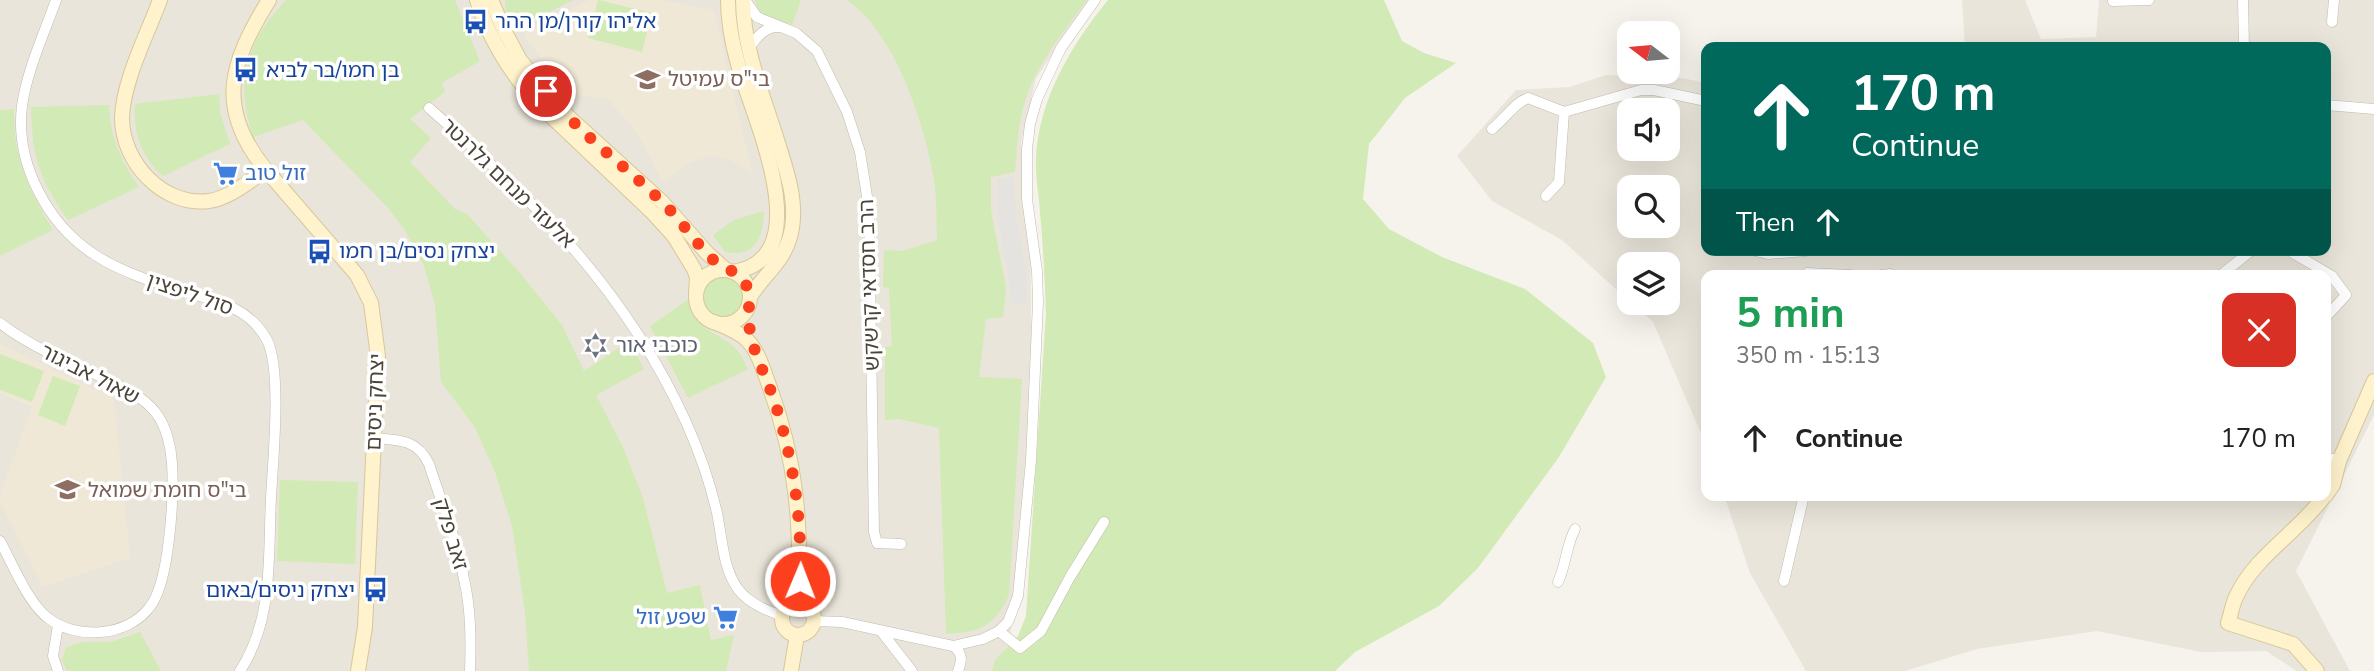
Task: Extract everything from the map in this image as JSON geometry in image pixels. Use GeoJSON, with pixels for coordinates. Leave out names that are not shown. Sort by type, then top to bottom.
{"type":"FeatureCollection","features":[{"type":"Feature","properties":{"kind":"street","name":"סול ליפצין"},"geometry":{"type":"LineString","coordinates":[[56,0],[25,90],[22,113],[25,155],[44,201],[64,229],[97,257],[135,274],[227,304],[242,312],[265,336],[273,357],[272,473],[264,616],[256,644],[240,671]]}},
{"type":"Feature","properties":{"kind":"street"},"geometry":{"type":"LineString","coordinates":[[160,0],[130,80],[123,110],[125,139],[139,166],[149,180],[165,192],[199,201],[226,196],[266,170]]}},
{"type":"Feature","properties":{"kind":"street","name":"יצחק ניסים"},"geometry":{"type":"LineString","coordinates":[[269,0],[238,62],[233,107],[240,131],[252,153],[357,275],[371,303],[378,356],[365,627],[358,671]]}},
{"type":"Feature","properties":{"kind":"street"},"geometry":{"type":"LineString","coordinates":[[477,0],[496,47],[522,85],[653,213],[686,252],[697,278],[696,294],[700,311],[714,323],[743,336],[755,352]]}},
{"type":"Feature","properties":{"kind":"street"},"geometry":{"type":"LineString","coordinates":[[491,0],[520,60],[562,111],[663,202],[697,243],[729,271],[743,279],[749,302],[749,325],[755,352],[774,399],[795,481],[800,523],[800,603]]}},
{"type":"Feature","properties":{"kind":"street"},"geometry":{"type":"LineString","coordinates":[[696,294],[697,287],[706,275],[719,270],[729,271],[751,266],[760,260],[770,248],[776,234],[779,206],[773,178],[737,63],[730,30],[728,0]]}},
{"type":"Feature","properties":{"kind":"street"},"geometry":{"type":"LineString","coordinates":[[714,323],[722,324],[737,319],[782,256],[790,239],[793,205],[787,174],[750,48],[744,0]]}},
{"type":"Feature","properties":{"kind":"street","name":"הרב חסדאי קרשקש"},"geometry":{"type":"LineString","coordinates":[[744,0],[757,17],[787,28],[807,41],[825,64],[847,112],[860,152],[869,209],[874,532],[877,542],[901,544]]}},
{"type":"Feature","properties":{"kind":"street"},"geometry":{"type":"LineString","coordinates":[[814,621],[842,622],[953,646],[975,642],[999,631],[1008,622],[1018,596],[1031,461],[1038,302],[1037,271],[1027,199],[1030,124],[1037,99],[1062,48],[1095,0]]}},
{"type":"Feature","properties":{"kind":"street"},"geometry":{"type":"LineString","coordinates":[[2113,1],[2149,0]]}},
{"type":"Feature","properties":{"kind":"street"},"geometry":{"type":"LineString","coordinates":[[2243,0],[2244,42]]}},
{"type":"Feature","properties":{"kind":"street"},"geometry":{"type":"LineString","coordinates":[[2332,22],[2334,0]]}},
{"type":"Feature","properties":{"kind":"street"},"geometry":{"type":"LineString","coordinates":[[750,48],[763,32],[774,27],[787,28]]}},
{"type":"Feature","properties":{"kind":"street"},"geometry":{"type":"LineString","coordinates":[[1492,129],[1505,119],[1519,101],[1528,98],[1564,111],[1641,90],[1654,90],[1701,100]]}},
{"type":"Feature","properties":{"kind":"street"},"geometry":{"type":"LineString","coordinates":[[2331,105],[2374,109]]}},
{"type":"Feature","properties":{"kind":"street","name":"אלעזר מנחם גלרנטר"},"geometry":{"type":"LineString","coordinates":[[429,108],[548,218],[578,251],[617,303],[652,357],[686,423],[710,488],[728,566],[737,588],[753,602],[783,616]]}},
{"type":"Feature","properties":{"kind":"street"},"geometry":{"type":"LineString","coordinates":[[1546,196],[1559,181],[1564,111]]}},
{"type":"Feature","properties":{"kind":"street"},"geometry":{"type":"LineString","coordinates":[[2227,270],[2245,256]]}},
{"type":"Feature","properties":{"kind":"street"},"geometry":{"type":"LineString","coordinates":[[2298,256],[2322,270]]}},
{"type":"Feature","properties":{"kind":"street"},"geometry":{"type":"LineString","coordinates":[[2331,275],[2346,295],[2331,312]]}},
{"type":"Feature","properties":{"kind":"street","name":"שאול אביגור"},"geometry":{"type":"LineString","coordinates":[[0,323],[32,344],[139,397],[156,413],[169,442],[172,463],[170,524],[161,581],[149,608],[120,628],[107,632],[74,631],[58,625]]}},
{"type":"Feature","properties":{"kind":"street"},"geometry":{"type":"LineString","coordinates":[[2331,488],[2332,459],[2374,381]]}},
{"type":"Feature","properties":{"kind":"street","name":"זאב פלק"},"geometry":{"type":"LineString","coordinates":[[374,438],[410,442],[424,454],[429,464],[456,545],[464,579],[469,617],[470,671]]}},
{"type":"Feature","properties":{"kind":"street"},"geometry":{"type":"LineString","coordinates":[[1784,581],[1803,501]]}},
{"type":"Feature","properties":{"kind":"street"},"geometry":{"type":"LineString","coordinates":[[2317,671],[2293,644],[2228,623],[2235,598],[2251,573],[2272,549],[2313,513],[2321,501]]}},
{"type":"Feature","properties":{"kind":"street"},"geometry":{"type":"LineString","coordinates":[[999,631],[1020,648],[1041,631],[1104,522]]}},
{"type":"Feature","properties":{"kind":"street"},"geometry":{"type":"LineString","coordinates":[[1558,582],[1564,571],[1568,545],[1575,529]]}},
{"type":"Feature","properties":{"kind":"street"},"geometry":{"type":"LineString","coordinates":[[0,541],[39,609],[58,625],[53,656],[58,671]]}},
{"type":"Feature","properties":{"kind":"street"},"geometry":{"type":"LineString","coordinates":[[800,603],[811,609],[814,621],[808,632],[797,635],[786,629],[783,616],[789,607],[800,603]]}},
{"type":"Feature","properties":{"kind":"street"},"geometry":{"type":"LineString","coordinates":[[881,631],[912,671]]}},
{"type":"Feature","properties":{"kind":"street"},"geometry":{"type":"LineString","coordinates":[[791,671],[797,635]]}},
{"type":"Feature","properties":{"kind":"street"},"geometry":{"type":"LineString","coordinates":[[953,646],[962,658],[958,671]]}},
{"type":"Feature","properties":{"kind":"shaded area"},"geometry":{"type":"Polygon","coordinates":[[[0,0],[1089,0],[1036,78],[1021,142],[1030,199],[1032,410],[1009,647],[997,671],[0,671],[0,0]]]}},
{"type":"Feature","properties":{"kind":"shaded area"},"geometry":{"type":"Polygon","coordinates":[[[589,0],[660,0],[714,10],[752,172],[726,158],[709,156],[689,163],[663,183],[639,136],[608,99],[569,94],[563,88],[523,34],[589,0]]]}},
{"type":"Feature","properties":{"kind":"shaded area"},"geometry":{"type":"Polygon","coordinates":[[[1962,0],[2025,0],[2041,39],[2096,37],[2099,0],[2374,0],[2374,415],[2331,501],[2331,270],[1701,270],[1701,433],[1653,322],[1645,315],[1680,315],[1680,252],[1617,252],[1617,290],[1562,240],[1492,201],[1457,156],[1516,90],[1570,87],[1606,75],[1617,75],[1617,84],[1680,84],[1680,78],[1701,82],[1701,256],[2331,256],[2331,42],[1965,42],[1962,0]]]}},
{"type":"Feature","properties":{"kind":"shaded area"},"geometry":{"type":"Polygon","coordinates":[[[1014,177],[1016,217],[1027,275],[1027,303],[1012,305],[998,221],[997,179],[1014,177]]]}},
{"type":"Feature","properties":{"kind":"shaded area"},"geometry":{"type":"Polygon","coordinates":[[[0,344],[114,398],[130,558],[43,587],[0,502],[0,494],[32,407],[0,393],[0,344]]]}},
{"type":"Feature","properties":{"kind":"shaded area"},"geometry":{"type":"Polygon","coordinates":[[[1726,501],[2331,501],[2296,571],[2350,671],[2297,671],[2266,651],[2201,652],[2097,631],[1977,649],[1905,671],[1806,671],[1750,573],[1726,501]]]}},
{"type":"Feature","properties":{"kind":"green space"},"geometry":{"type":"Polygon","coordinates":[[[286,0],[455,0],[480,61],[442,83],[445,92],[410,119],[431,138],[410,162],[455,209],[467,214],[520,273],[562,325],[584,371],[629,341],[644,369],[596,395],[623,447],[643,498],[667,593],[700,585],[711,640],[734,635],[726,671],[529,671],[525,612],[512,526],[495,472],[474,426],[441,382],[435,305],[424,266],[405,230],[388,208],[303,120],[253,137],[245,97],[247,63],[261,32],[286,0]]]}},
{"type":"Feature","properties":{"kind":"green space"},"geometry":{"type":"Polygon","coordinates":[[[505,0],[573,0],[513,31],[506,13],[505,0]]]}},
{"type":"Feature","properties":{"kind":"green space"},"geometry":{"type":"Polygon","coordinates":[[[598,0],[652,13],[642,52],[588,38],[598,0]]]}},
{"type":"Feature","properties":{"kind":"green space"},"geometry":{"type":"Polygon","coordinates":[[[755,0],[801,0],[792,25],[764,16],[755,0]]]}},
{"type":"Feature","properties":{"kind":"green space"},"geometry":{"type":"Polygon","coordinates":[[[847,0],[1087,0],[1047,55],[1031,85],[1020,124],[1015,172],[991,177],[991,211],[1006,287],[1003,317],[986,319],[979,377],[1022,379],[1009,595],[991,621],[968,632],[946,634],[939,428],[899,419],[885,420],[885,347],[892,346],[889,288],[883,287],[884,250],[903,251],[937,240],[936,193],[931,163],[917,111],[894,59],[865,15],[847,0]]]}},
{"type":"Feature","properties":{"kind":"green space"},"geometry":{"type":"Polygon","coordinates":[[[1108,0],[1384,0],[1402,41],[1424,53],[1456,63],[1405,98],[1369,144],[1363,199],[1389,229],[1442,257],[1525,289],[1593,343],[1606,377],[1559,457],[1478,568],[1439,606],[1355,652],[1335,671],[992,671],[995,660],[1018,636],[1026,616],[1046,314],[1036,172],[1038,137],[1050,94],[1059,74],[1082,35],[1108,0]]]}},
{"type":"Feature","properties":{"kind":"green space"},"geometry":{"type":"Polygon","coordinates":[[[219,94],[220,112],[230,144],[163,176],[149,161],[140,144],[135,125],[135,104],[219,94]]]}},
{"type":"Feature","properties":{"kind":"green space"},"geometry":{"type":"Polygon","coordinates":[[[109,105],[118,148],[139,187],[68,220],[50,192],[39,167],[33,140],[31,107],[109,105]]]}},
{"type":"Feature","properties":{"kind":"green space"},"geometry":{"type":"Polygon","coordinates":[[[14,109],[19,158],[36,200],[53,230],[0,256],[0,110],[14,109]]]}},
{"type":"Feature","properties":{"kind":"green space"},"geometry":{"type":"Polygon","coordinates":[[[764,211],[762,229],[751,249],[736,253],[725,252],[713,235],[734,220],[764,211]]]}},
{"type":"Feature","properties":{"kind":"green space"},"geometry":{"type":"Polygon","coordinates":[[[723,275],[738,282],[745,297],[738,312],[723,319],[708,312],[701,297],[708,282],[723,275]]]}},
{"type":"Feature","properties":{"kind":"green space"},"geometry":{"type":"Polygon","coordinates":[[[689,299],[699,322],[735,348],[748,369],[688,398],[650,326],[689,299]]]}},
{"type":"Feature","properties":{"kind":"green space"},"geometry":{"type":"Polygon","coordinates":[[[0,354],[44,371],[32,402],[0,390],[0,354]]]}},
{"type":"Feature","properties":{"kind":"green space"},"geometry":{"type":"Polygon","coordinates":[[[53,376],[80,386],[65,426],[38,415],[53,376]]]}},
{"type":"Feature","properties":{"kind":"green space"},"geometry":{"type":"Polygon","coordinates":[[[280,480],[358,482],[355,564],[277,561],[280,480]]]}},
{"type":"Feature","properties":{"kind":"green space"},"geometry":{"type":"Polygon","coordinates":[[[140,632],[161,671],[67,671],[62,660],[66,647],[82,642],[111,642],[140,632]]]}},
{"type":"Feature","properties":{"kind":"place","name":"אליהו קורן/מן ההר"},"geometry":{"type":"Point","coordinates":[475,21]}},
{"type":"Feature","properties":{"kind":"place","name":"בן חמו/בר לביא"},"geometry":{"type":"Point","coordinates":[246,70]}},
{"type":"Feature","properties":{"kind":"place","name":"בי\"ס עמיטל"},"geometry":{"type":"Point","coordinates":[648,79]}},
{"type":"Feature","properties":{"kind":"place","name":"זול טוב"},"geometry":{"type":"Point","coordinates":[225,173]}},
{"type":"Feature","properties":{"kind":"place","name":"יצחק נסים/בן חמו"},"geometry":{"type":"Point","coordinates":[319,251]}},
{"type":"Feature","properties":{"kind":"place","name":"כוכבי אור"},"geometry":{"type":"Point","coordinates":[596,345]}},
{"type":"Feature","properties":{"kind":"place","name":"בי\"ס חומת שמואל"},"geometry":{"type":"Point","coordinates":[68,490]}},
{"type":"Feature","properties":{"kind":"place","name":"יצחק ניסים/באום"},"geometry":{"type":"Point","coordinates":[375,590]}},
{"type":"Feature","properties":{"kind":"place","name":"שפע זול"},"geometry":{"type":"Point","coordinates":[726,617]}},
{"type":"Feature","properties":{"kind":"route"},"geometry":{"type":"LineString","coordinates":[[546,91],[562,111],[663,202],[717,263],[739,275],[747,285],[750,297],[750,334],[774,399],[795,481],[800,523],[800,581]]}}]}
